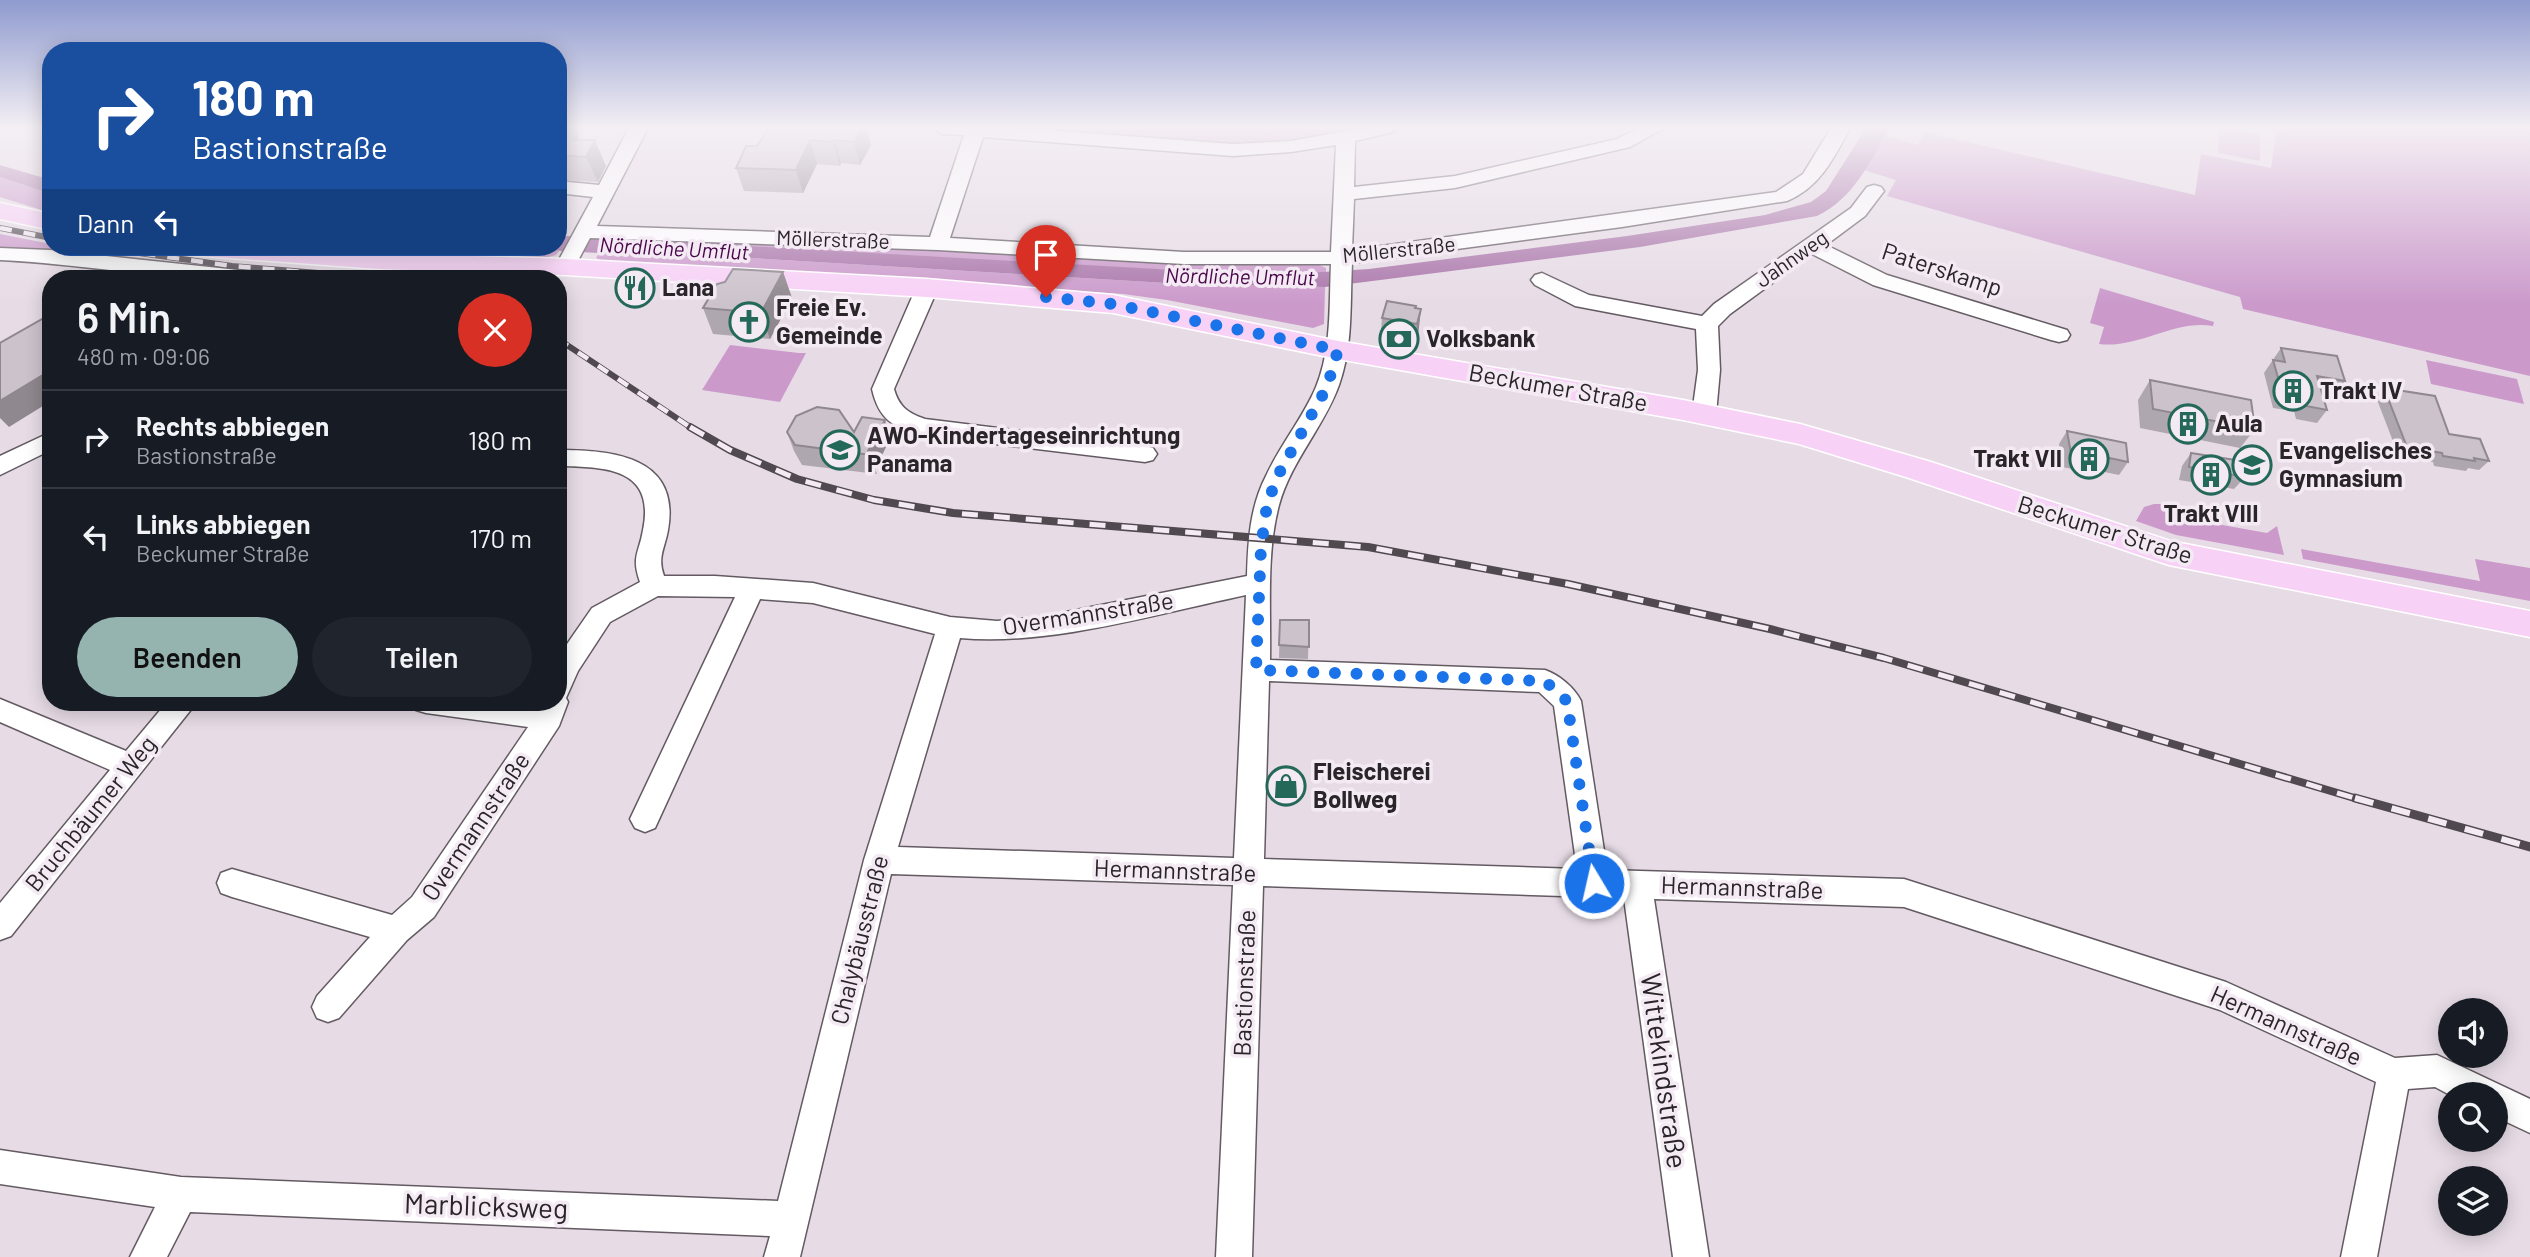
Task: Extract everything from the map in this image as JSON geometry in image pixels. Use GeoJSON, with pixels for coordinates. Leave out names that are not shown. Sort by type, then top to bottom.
{"type":"FeatureCollection","features":[{"type":"Feature","properties":{"kind":"main road"},"geometry":{"type":"LineString","coordinates":[[0,208],[42,220]]}},
{"type":"Feature","properties":{"kind":"main road","name":"Beckumer Straße"},"geometry":{"type":"LineString","coordinates":[[567,248],[927,288],[1112,304],[1338,350],[1704,414],[1861,451],[2169,553],[2530,624]]}},
{"type":"Feature","properties":{"kind":"main road","name":"Beckumer Straße"},"geometry":{"type":"LineString","coordinates":[[312,256],[379,261],[449,256]]}},
{"type":"Feature","properties":{"kind":"street"},"geometry":{"type":"LineString","coordinates":[[575,247],[608,187]]}},
{"type":"Feature","properties":{"kind":"street"},"geometry":{"type":"LineString","coordinates":[[938,244],[957,187]]}},
{"type":"Feature","properties":{"kind":"street","name":"Bastionstraße"},"geometry":{"type":"LineString","coordinates":[[1234,1257],[1259,583],[1267,505],[1277,477],[1327,387],[1338,350],[1345,187]]}},
{"type":"Feature","properties":{"kind":"street"},"geometry":{"type":"LineString","coordinates":[[1345,194],[1412,187]]}},
{"type":"Feature","properties":{"kind":"street","name":"Möllerstraße"},"geometry":{"type":"LineString","coordinates":[[575,247],[938,244],[1184,258],[1341,262],[1780,197],[1802,187]]}},
{"type":"Feature","properties":{"kind":"street"},"geometry":{"type":"LineString","coordinates":[[567,188],[605,192]]}},
{"type":"Feature","properties":{"kind":"street","name":"Jahnweg"},"geometry":{"type":"LineString","coordinates":[[1707,324],[1722,309],[1858,212],[1874,191]]}},
{"type":"Feature","properties":{"kind":"street","name":"Paterskamp"},"geometry":{"type":"LineString","coordinates":[[1812,246],[1880,280],[2059,335]]}},
{"type":"Feature","properties":{"kind":"street"},"geometry":{"type":"LineString","coordinates":[[0,254],[42,256]]}},
{"type":"Feature","properties":{"kind":"street"},"geometry":{"type":"LineString","coordinates":[[50,256],[175,270]]}},
{"type":"Feature","properties":{"kind":"street"},"geometry":{"type":"LineString","coordinates":[[1542,280],[1583,301],[1707,324],[1709,370],[1704,414]]}},
{"type":"Feature","properties":{"kind":"street"},"geometry":{"type":"LineString","coordinates":[[927,288],[883,389],[887,406],[901,419],[922,427],[987,437],[1145,454]]}},
{"type":"Feature","properties":{"kind":"street"},"geometry":{"type":"LineString","coordinates":[[0,467],[42,445]]}},
{"type":"Feature","properties":{"kind":"street"},"geometry":{"type":"LineString","coordinates":[[567,458],[614,461],[633,466],[646,478],[656,493],[658,507],[655,531],[646,558],[654,586]]}},
{"type":"Feature","properties":{"kind":"street","name":"Overmannstraße"},"geometry":{"type":"LineString","coordinates":[[567,666],[601,615],[654,586],[752,588],[813,593],[950,627],[997,631],[1041,627],[1259,583]]}},
{"type":"Feature","properties":{"kind":"street"},"geometry":{"type":"LineString","coordinates":[[645,819],[752,588]]}},
{"type":"Feature","properties":{"kind":"street","name":"Chalybäusstraße"},"geometry":{"type":"LineString","coordinates":[[782,1257],[879,860],[950,627]]}},
{"type":"Feature","properties":{"kind":"street"},"geometry":{"type":"LineString","coordinates":[[1256,670],[1545,681],[1567,701],[1594,883]]}},
{"type":"Feature","properties":{"kind":"street"},"geometry":{"type":"LineString","coordinates":[[0,710],[130,766]]}},
{"type":"Feature","properties":{"kind":"street","name":"Bruchbäumer Weg"},"geometry":{"type":"LineString","coordinates":[[0,926],[176,711]]}},
{"type":"Feature","properties":{"kind":"street","name":"Overmannstraße"},"geometry":{"type":"LineString","coordinates":[[328,1007],[396,930],[422,907],[550,711]]}},
{"type":"Feature","properties":{"kind":"street","name":"Hermannstraße"},"geometry":{"type":"LineString","coordinates":[[879,860],[1903,893],[2226,997],[2394,1074],[2437,1071],[2459,1082]]}},
{"type":"Feature","properties":{"kind":"street"},"geometry":{"type":"LineString","coordinates":[[232,883],[396,930]]}},
{"type":"Feature","properties":{"kind":"street","name":"Wittekindstraße"},"geometry":{"type":"LineString","coordinates":[[1637,884],[1691,1257]]}},
{"type":"Feature","properties":{"kind":"street"},"geometry":{"type":"LineString","coordinates":[[2359,1257],[2394,1074]]}},
{"type":"Feature","properties":{"kind":"street"},"geometry":{"type":"LineString","coordinates":[[2508,1106],[2530,1116]]}},
{"type":"Feature","properties":{"kind":"street","name":"Marblicksweg"},"geometry":{"type":"LineString","coordinates":[[0,1167],[181,1194],[790,1219]]}},
{"type":"Feature","properties":{"kind":"street"},"geometry":{"type":"LineString","coordinates":[[148,1257],[181,1194]]}},
{"type":"Feature","properties":{"kind":"shaded area"},"geometry":{"type":"Polygon","coordinates":[[[0,187],[29,187],[42,191],[42,210],[0,197],[0,187]]]}},
{"type":"Feature","properties":{"kind":"shaded area"},"geometry":{"type":"Polygon","coordinates":[[[1892,187],[2159,187],[2195,195],[2196,187],[2530,187],[2530,376],[2243,309],[2240,297],[1887,196],[1892,187]]]}},
{"type":"Feature","properties":{"kind":"shaded area"},"geometry":{"type":"Polygon","coordinates":[[[0,234],[42,242],[42,250],[0,247],[0,234]]]}},
{"type":"Feature","properties":{"kind":"shaded area"},"geometry":{"type":"Polygon","coordinates":[[[645,239],[937,248],[1184,263],[1317,264],[1326,268],[1326,273],[1246,274],[692,245],[645,239]]]}},
{"type":"Feature","properties":{"kind":"shaded area"},"geometry":{"type":"Polygon","coordinates":[[[599,253],[685,254],[1166,283],[1325,287],[1324,324],[1313,328],[1123,294],[600,260],[596,258],[599,253]]]}},
{"type":"Feature","properties":{"kind":"shaded area"},"geometry":{"type":"Polygon","coordinates":[[[422,256],[552,256],[544,258],[422,256]]]}},
{"type":"Feature","properties":{"kind":"shaded area"},"geometry":{"type":"Polygon","coordinates":[[[2100,288],[2214,322],[2213,326],[2185,327],[2128,342],[2099,344],[2104,327],[2090,323],[2100,288]]]}},
{"type":"Feature","properties":{"kind":"shaded area"},"geometry":{"type":"Polygon","coordinates":[[[730,345],[806,353],[780,402],[702,390],[730,345]]]}},
{"type":"Feature","properties":{"kind":"shaded area"},"geometry":{"type":"Polygon","coordinates":[[[2426,360],[2517,379],[2524,404],[2431,384],[2426,360]]]}},
{"type":"Feature","properties":{"kind":"shaded area"},"geometry":{"type":"Polygon","coordinates":[[[2162,504],[2178,517],[2267,533],[2277,526],[2284,555],[2176,535],[2136,521],[2144,507],[2162,504]]]}},
{"type":"Feature","properties":{"kind":"shaded area"},"geometry":{"type":"Polygon","coordinates":[[[2301,549],[2480,581],[2475,559],[2530,568],[2530,601],[2303,559],[2301,549]]]}},
{"type":"Feature","properties":{"kind":"water","name":"Nördliche Umflut"},"geometry":{"type":"Polygon","coordinates":[[[1829,187],[1853,187],[1830,209],[1817,216],[1640,247],[1325,287],[1166,283],[685,254],[567,251],[568,236],[1246,274],[1292,274],[1369,269],[1627,236],[1765,215],[1811,202],[1829,187]]]}},
{"type":"Feature","properties":{"kind":"building"},"geometry":{"type":"Polygon","coordinates":[[[733,269],[783,272],[761,313],[703,308],[717,284],[725,282],[733,269]]]}},
{"type":"Feature","properties":{"kind":"building"},"geometry":{"type":"Polygon","coordinates":[[[1387,301],[1421,309],[1417,324],[1382,318],[1387,301]]]}},
{"type":"Feature","properties":{"kind":"building"},"geometry":{"type":"Polygon","coordinates":[[[42,319],[42,375],[0,401],[0,343],[42,319]]]}},
{"type":"Feature","properties":{"kind":"building"},"geometry":{"type":"Polygon","coordinates":[[[2281,348],[2337,356],[2345,381],[2317,376],[2327,410],[2306,406],[2304,398],[2283,395],[2273,360],[2285,362],[2281,348]]]}},
{"type":"Feature","properties":{"kind":"building"},"geometry":{"type":"Polygon","coordinates":[[[2150,380],[2251,400],[2255,429],[2153,409],[2150,380]]]}},
{"type":"Feature","properties":{"kind":"building"},"geometry":{"type":"Polygon","coordinates":[[[2384,388],[2435,396],[2449,434],[2480,439],[2489,461],[2443,456],[2442,453],[2407,447],[2384,388]]]}},
{"type":"Feature","properties":{"kind":"building"},"geometry":{"type":"Polygon","coordinates":[[[817,407],[839,410],[854,432],[862,417],[885,420],[868,451],[871,455],[795,445],[787,432],[796,416],[817,407]]]}},
{"type":"Feature","properties":{"kind":"building"},"geometry":{"type":"Polygon","coordinates":[[[2067,431],[2126,443],[2128,462],[2091,454],[2091,458],[2071,454],[2067,431]]]}},
{"type":"Feature","properties":{"kind":"building"},"geometry":{"type":"Polygon","coordinates":[[[2191,453],[2241,461],[2245,477],[2189,467],[2191,453]]]}},
{"type":"Feature","properties":{"kind":"building"},"geometry":{"type":"Polygon","coordinates":[[[1280,620],[1309,620],[1309,647],[1279,645],[1280,620]]]}},
{"type":"Feature","properties":{"kind":"railway"},"geometry":{"type":"LineString","coordinates":[[0,228],[42,236]]}},
{"type":"Feature","properties":{"kind":"railway"},"geometry":{"type":"LineString","coordinates":[[160,256],[281,270]]}},
{"type":"Feature","properties":{"kind":"railway"},"geometry":{"type":"LineString","coordinates":[[567,345],[690,427]]}},
{"type":"Feature","properties":{"kind":"railway"},"geometry":{"type":"LineString","coordinates":[[690,427],[730,450],[797,479],[874,500],[953,513],[1368,547],[1568,584],[1770,629],[1884,658],[2361,800]]}},
{"type":"Feature","properties":{"kind":"railway"},"geometry":{"type":"LineString","coordinates":[[2355,798],[2530,847]]}},
{"type":"Feature","properties":{"kind":"place","name":"Lana"},"geometry":{"type":"Point","coordinates":[635,288]}},
{"type":"Feature","properties":{"kind":"place","name":"Freie Ev. Gemeinde"},"geometry":{"type":"Point","coordinates":[749,322]}},
{"type":"Feature","properties":{"kind":"place","name":"Volksbank"},"geometry":{"type":"Point","coordinates":[1399,339]}},
{"type":"Feature","properties":{"kind":"place","name":"Trakt IV"},"geometry":{"type":"Point","coordinates":[2293,391]}},
{"type":"Feature","properties":{"kind":"place","name":"Aula"},"geometry":{"type":"Point","coordinates":[2188,424]}},
{"type":"Feature","properties":{"kind":"place","name":"AWO-Kindertageseinrichtung Panama"},"geometry":{"type":"Point","coordinates":[840,450]}},
{"type":"Feature","properties":{"kind":"place","name":"Trakt VII"},"geometry":{"type":"Point","coordinates":[2089,459]}},
{"type":"Feature","properties":{"kind":"place","name":"Evangelisches Gymnasium"},"geometry":{"type":"Point","coordinates":[2252,465]}},
{"type":"Feature","properties":{"kind":"place","name":"Trakt VIII"},"geometry":{"type":"Point","coordinates":[2211,475]}},
{"type":"Feature","properties":{"kind":"place","name":"Fleischerei Bollweg"},"geometry":{"type":"Point","coordinates":[1286,786]}},
{"type":"Feature","properties":{"kind":"route"},"geometry":{"type":"LineString","coordinates":[[1046,297],[1112,304],[1338,350],[1327,387],[1277,477],[1267,505],[1262,530],[1256,670],[1545,681],[1567,701],[1594,883]]}}]}
